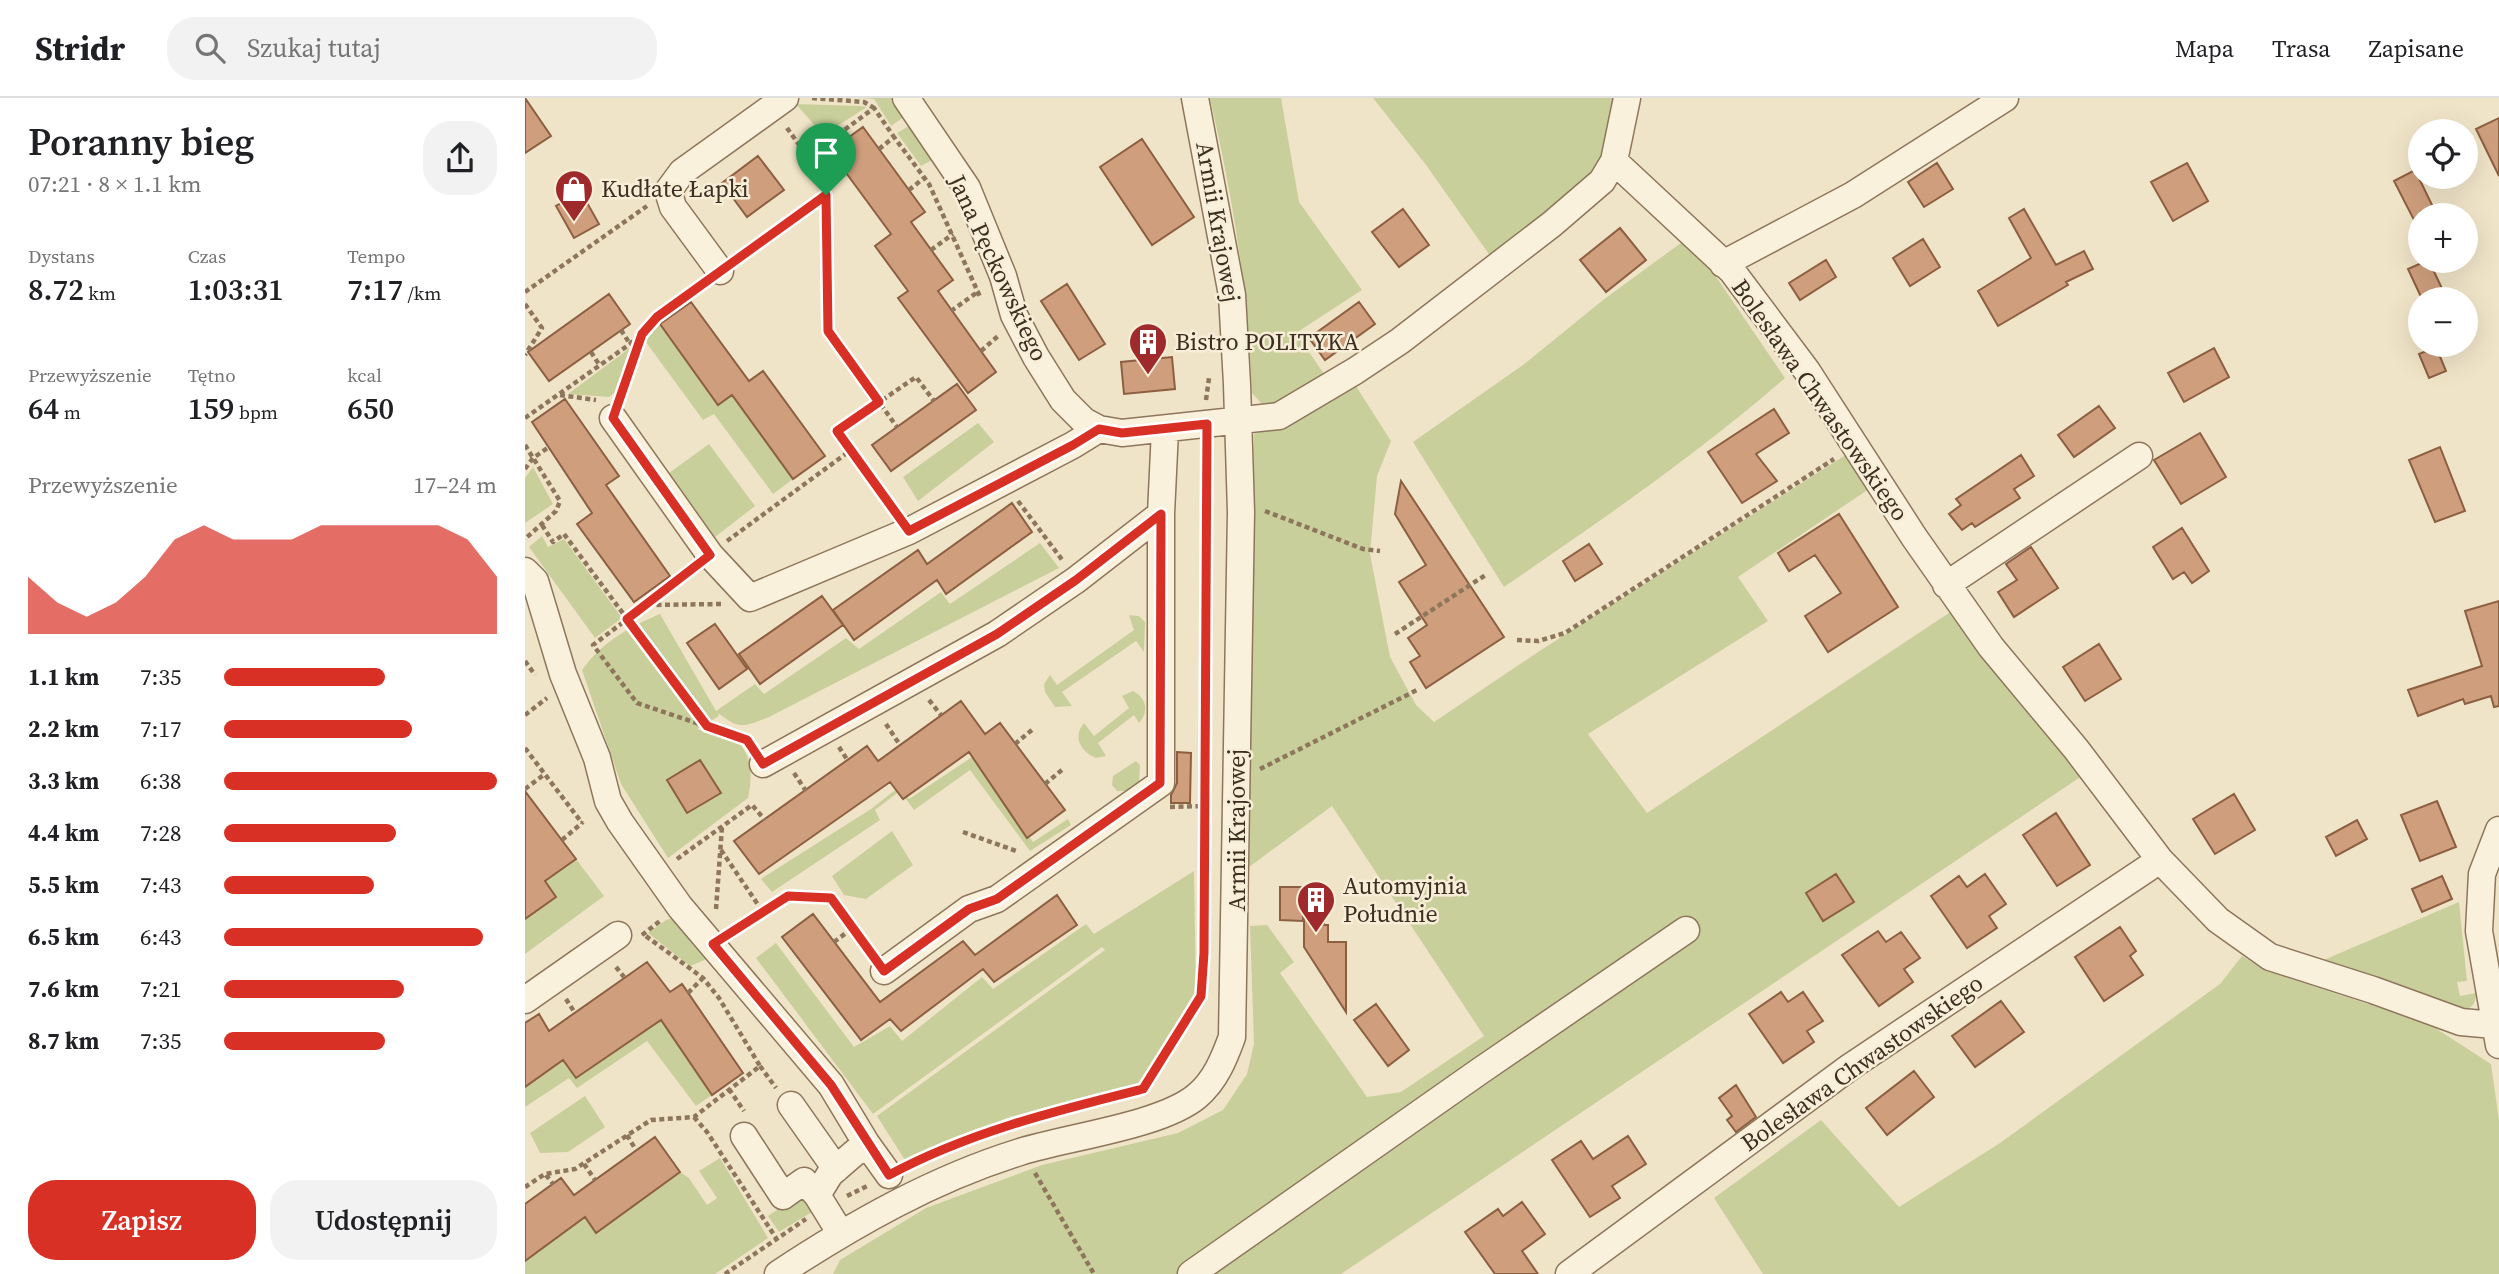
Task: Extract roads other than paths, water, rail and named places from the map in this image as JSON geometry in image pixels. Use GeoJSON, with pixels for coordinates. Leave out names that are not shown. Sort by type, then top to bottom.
{"type":"FeatureCollection","features":[{"type":"Feature","properties":{"kind":"street","name":"Jana Pęckowskiego"},"geometry":{"type":"LineString","coordinates":[[906,98],[967,188],[1003,276],[1014,315],[1036,357],[1063,400],[1084,421],[1099,429]]}},
{"type":"Feature","properties":{"kind":"street","name":"Armii Krajowej"},"geometry":{"type":"LineString","coordinates":[[778,1274],[841,1234],[928,1187],[1021,1151],[1156,1117],[1180,1106],[1197,1096],[1216,1074],[1232,1037],[1241,512],[1238,421],[1232,295],[1195,98]]}},
{"type":"Feature","properties":{"kind":"street"},"geometry":{"type":"LineString","coordinates":[[613,418],[710,555],[750,598],[909,531],[1099,429],[1122,433],[1165,430],[1279,416],[1297,408],[1400,341],[1552,224],[1602,181],[1614,161],[1627,98]]}},
{"type":"Feature","properties":{"kind":"street"},"geometry":{"type":"LineString","coordinates":[[1723,264],[1853,195],[2005,98]]}},
{"type":"Feature","properties":{"kind":"street"},"geometry":{"type":"LineString","coordinates":[[720,271],[673,208],[667,191],[681,172],[779,103]]}},
{"type":"Feature","properties":{"kind":"street","name":"Bolesława Chwastowskiego"},"geometry":{"type":"LineString","coordinates":[[1614,161],[1723,264],[1807,371],[1946,585],[1991,647],[2076,749],[2160,860],[2218,920],[2270,957],[2373,990],[2497,1035]]}},
{"type":"Feature","properties":{"kind":"street"},"geometry":{"type":"LineString","coordinates":[[884,971],[969,909],[997,899],[1160,783],[1161,514],[1165,430]]}},
{"type":"Feature","properties":{"kind":"street"},"geometry":{"type":"LineString","coordinates":[[1946,585],[2139,457]]}},
{"type":"Feature","properties":{"kind":"street"},"geometry":{"type":"LineString","coordinates":[[776,763],[997,634],[1076,580],[1161,514]]}},
{"type":"Feature","properties":{"kind":"street"},"geometry":{"type":"LineString","coordinates":[[525,571],[535,581],[563,674],[597,758],[608,801],[656,873],[831,1085],[889,1175]]}},
{"type":"Feature","properties":{"kind":"street"},"geometry":{"type":"LineString","coordinates":[[2497,1035],[2482,954],[2479,902],[2481,874],[2499,830]]}},
{"type":"Feature","properties":{"kind":"street","name":"Bolesława Chwastowskiego"},"geometry":{"type":"LineString","coordinates":[[1569,1274],[1850,1067],[2160,860]]}},
{"type":"Feature","properties":{"kind":"street"},"geometry":{"type":"LineString","coordinates":[[1191,1274],[1686,930]]}},
{"type":"Feature","properties":{"kind":"street"},"geometry":{"type":"LineString","coordinates":[[525,1000],[631,934]]}},
{"type":"Feature","properties":{"kind":"street"},"geometry":{"type":"LineString","coordinates":[[785,1099],[836,1169]]}},
{"type":"Feature","properties":{"kind":"street"},"geometry":{"type":"LineString","coordinates":[[745,1126],[783,1196],[804,1181],[821,1201],[841,1234]]}},
{"type":"Feature","properties":{"kind":"street"},"geometry":{"type":"LineString","coordinates":[[821,1201],[836,1169],[866,1143]]}},
{"type":"Feature","properties":{"kind":"place","name":"Kudłate Łapki"},"geometry":{"type":"Point","coordinates":[574,223]}},
{"type":"Feature","properties":{"kind":"place","name":"Bistro POLITYKA"},"geometry":{"type":"Point","coordinates":[1148,376]}},
{"type":"Feature","properties":{"kind":"place","name":"Automyjnia Południe"},"geometry":{"type":"Point","coordinates":[1316,934]}}]}
